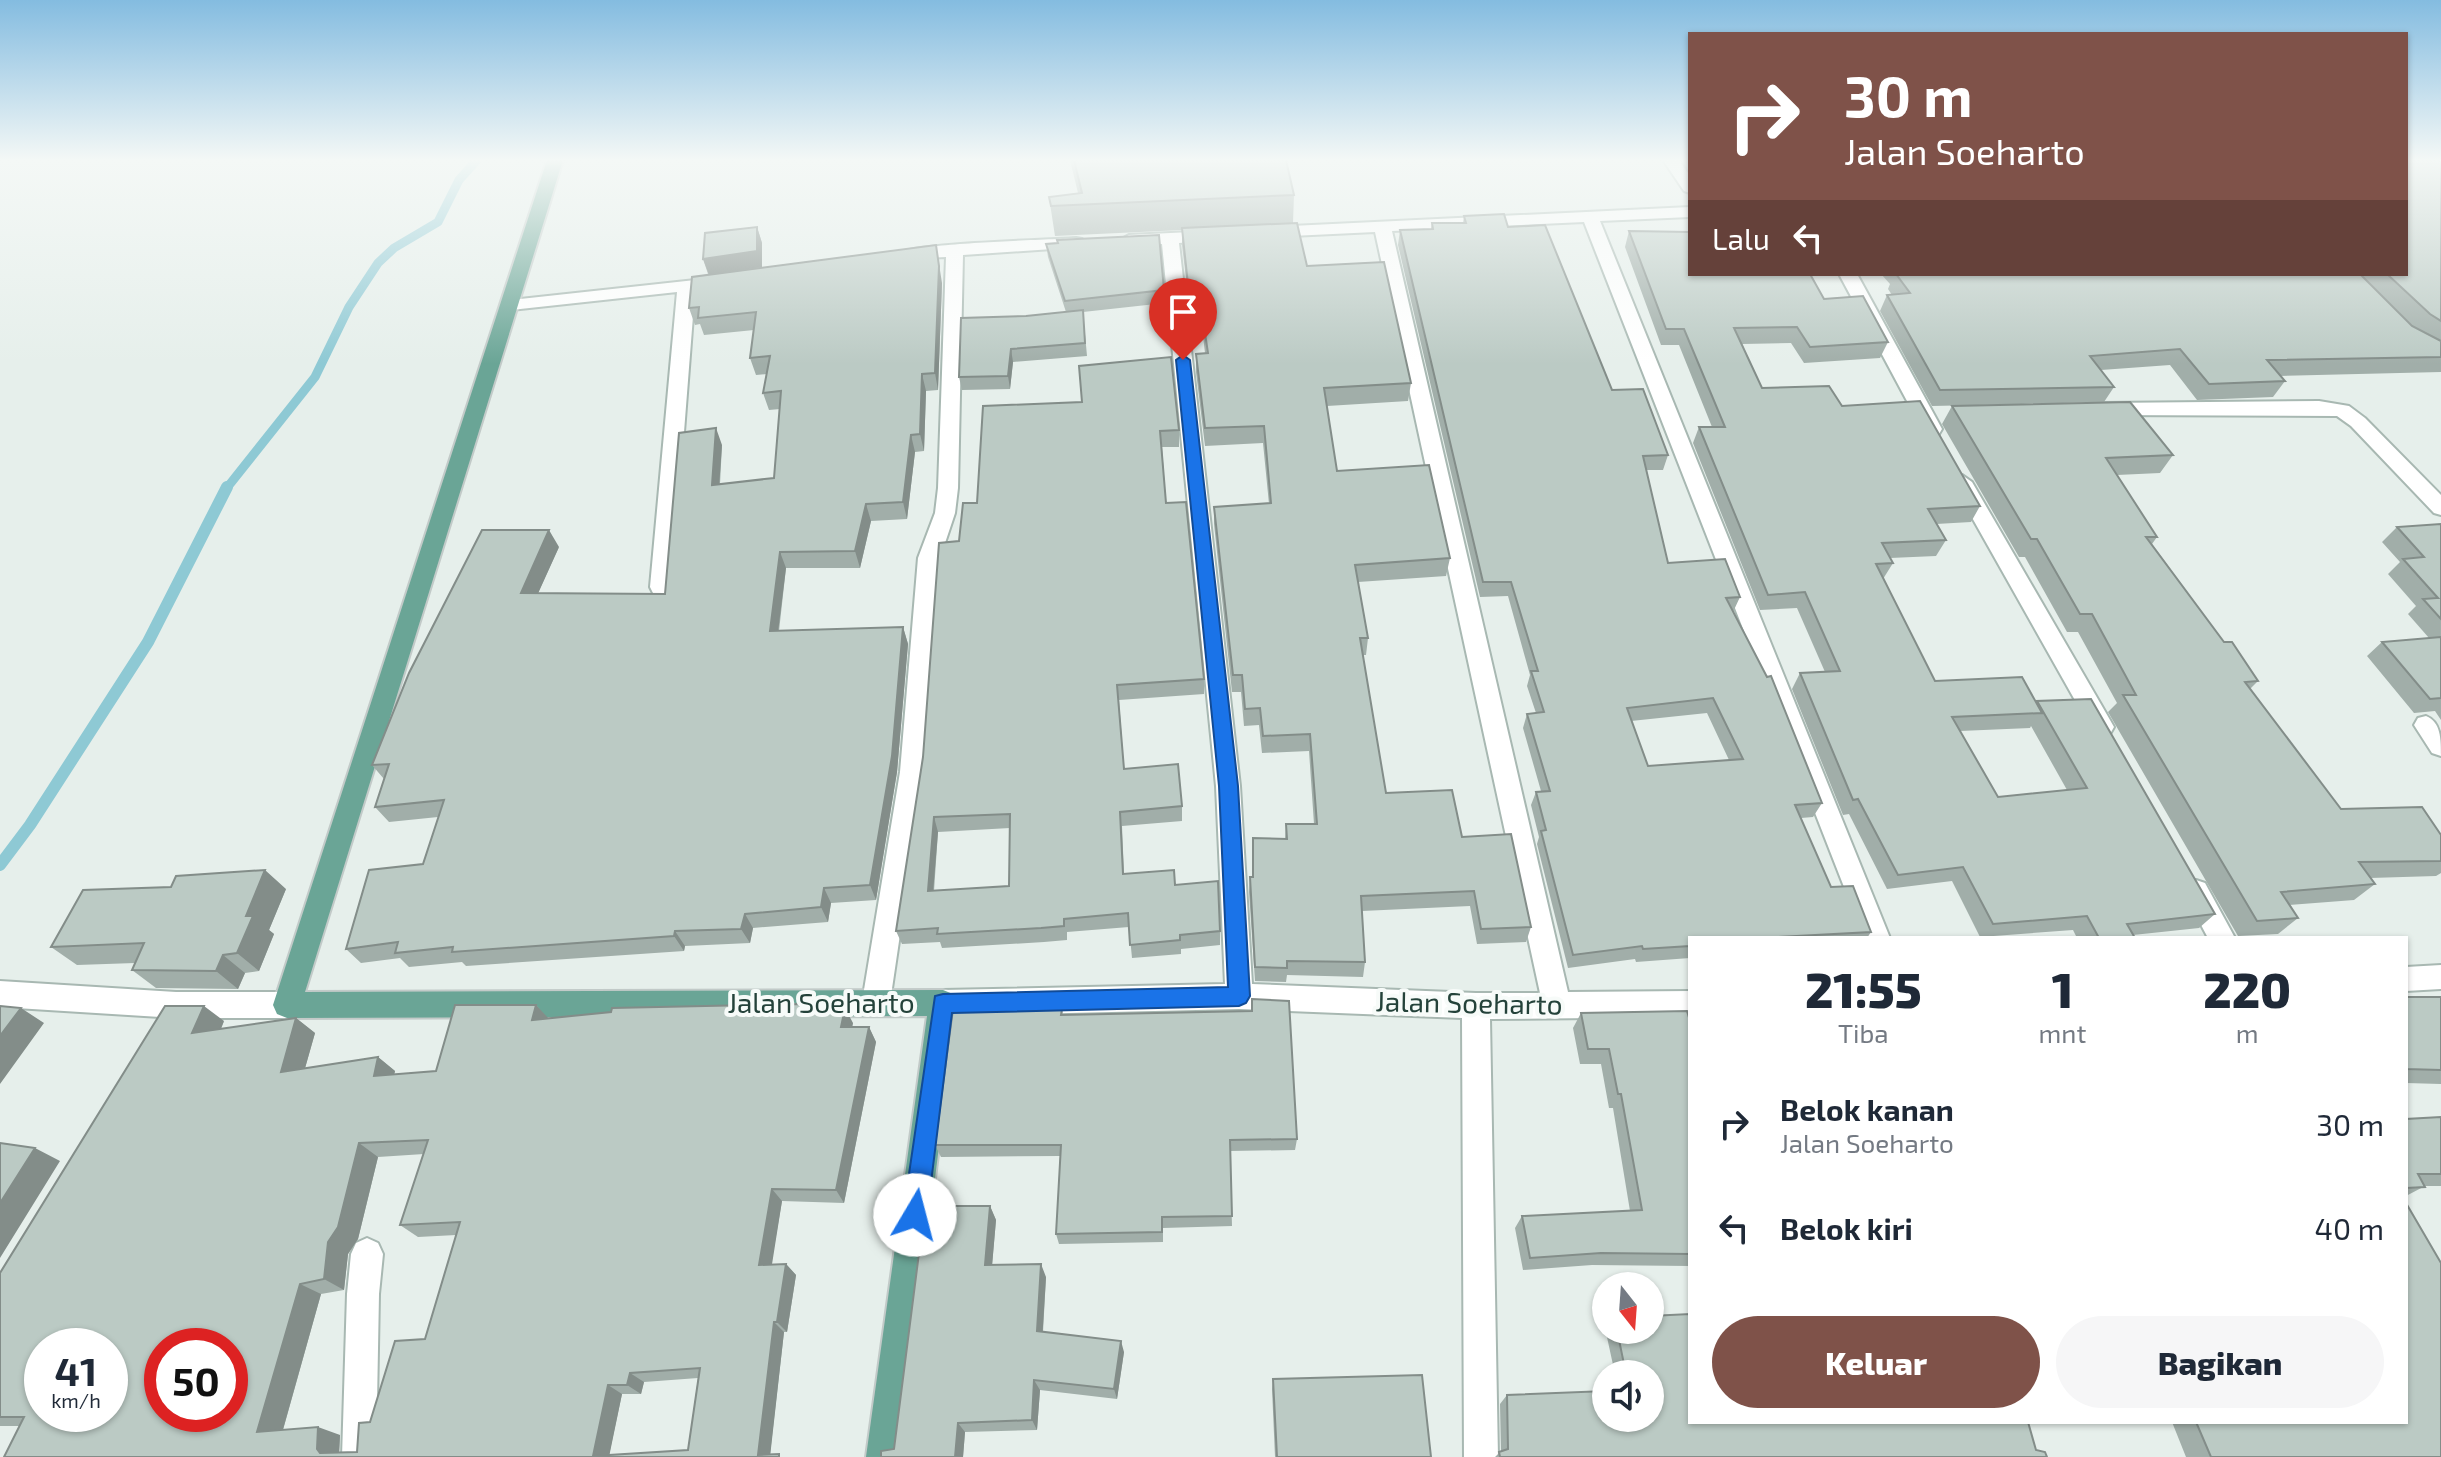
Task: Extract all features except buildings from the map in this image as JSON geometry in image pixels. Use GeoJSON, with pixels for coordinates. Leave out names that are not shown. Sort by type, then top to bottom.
{"type":"FeatureCollection","features":[{"type":"Feature","properties":{"kind":"main road"},"geometry":{"type":"LineString","coordinates":[[287,1005],[534,228]]}},
{"type":"Feature","properties":{"kind":"main road"},"geometry":{"type":"LineString","coordinates":[[883,1457],[943,1003]]}},
{"type":"Feature","properties":{"kind":"main road","name":"Jalan Soeharto"},"geometry":{"type":"LineString","coordinates":[[287,1005],[943,1003]]}},
{"type":"Feature","properties":{"kind":"street"},"geometry":{"type":"LineString","coordinates":[[885,257],[955,249],[1346,228]]}},
{"type":"Feature","properties":{"kind":"street"},"geometry":{"type":"LineString","coordinates":[[1382,228],[1557,1005]]}},
{"type":"Feature","properties":{"kind":"street"},"geometry":{"type":"LineString","coordinates":[[1594,228],[1876,936]]}},
{"type":"Feature","properties":{"kind":"street"},"geometry":{"type":"LineString","coordinates":[[1170,238],[1228,786],[1239,996]]}},
{"type":"Feature","properties":{"kind":"street"},"geometry":{"type":"LineString","coordinates":[[876,1002],[912,772],[929,558],[945,513],[948,488],[948,405],[955,249]]}},
{"type":"Feature","properties":{"kind":"street"},"geometry":{"type":"LineString","coordinates":[[1849,276],[1943,449],[2112,745]]}},
{"type":"Feature","properties":{"kind":"street"},"geometry":{"type":"LineString","coordinates":[[511,305],[744,279]]}},
{"type":"Feature","properties":{"kind":"street"},"geometry":{"type":"LineString","coordinates":[[661,587],[686,287]]}},
{"type":"Feature","properties":{"kind":"street"},"geometry":{"type":"LineString","coordinates":[[2088,410],[2319,407],[2342,410],[2358,422],[2441,508]]}},
{"type":"Feature","properties":{"kind":"street"},"geometry":{"type":"LineString","coordinates":[[1924,415],[1954,414]]}},
{"type":"Feature","properties":{"kind":"street"},"geometry":{"type":"LineString","coordinates":[[2426,725],[2441,746]]}},
{"type":"Feature","properties":{"kind":"street"},"geometry":{"type":"LineString","coordinates":[[2183,869],[2221,936]]}},
{"type":"Feature","properties":{"kind":"street"},"geometry":{"type":"LineString","coordinates":[[2408,979],[2441,977]]}},
{"type":"Feature","properties":{"kind":"street"},"geometry":{"type":"LineString","coordinates":[[0,994],[176,1005],[287,1005]]}},
{"type":"Feature","properties":{"kind":"street","name":"Jalan Soeharto"},"geometry":{"type":"LineString","coordinates":[[943,1003],[1239,996],[1476,1006],[1688,1004]]}},
{"type":"Feature","properties":{"kind":"street"},"geometry":{"type":"LineString","coordinates":[[159,1032],[176,1005]]}},
{"type":"Feature","properties":{"kind":"street"},"geometry":{"type":"LineString","coordinates":[[1476,1006],[1481,1457]]}},
{"type":"Feature","properties":{"kind":"street"},"geometry":{"type":"LineString","coordinates":[[359,1457],[363,1294],[367,1254]]}},
{"type":"Feature","properties":{"kind":"waterway"},"geometry":{"type":"LineString","coordinates":[[226,489],[315,377],[349,307],[378,263],[394,248],[428,228]]}},
{"type":"Feature","properties":{"kind":"waterway"},"geometry":{"type":"LineString","coordinates":[[0,865],[30,825],[148,642],[227,487]]}},
{"type":"Feature","properties":{"kind":"route"},"geometry":{"type":"LineString","coordinates":[[915,1215],[943,1003],[1239,996],[1228,786],[1183,360]]}}]}
